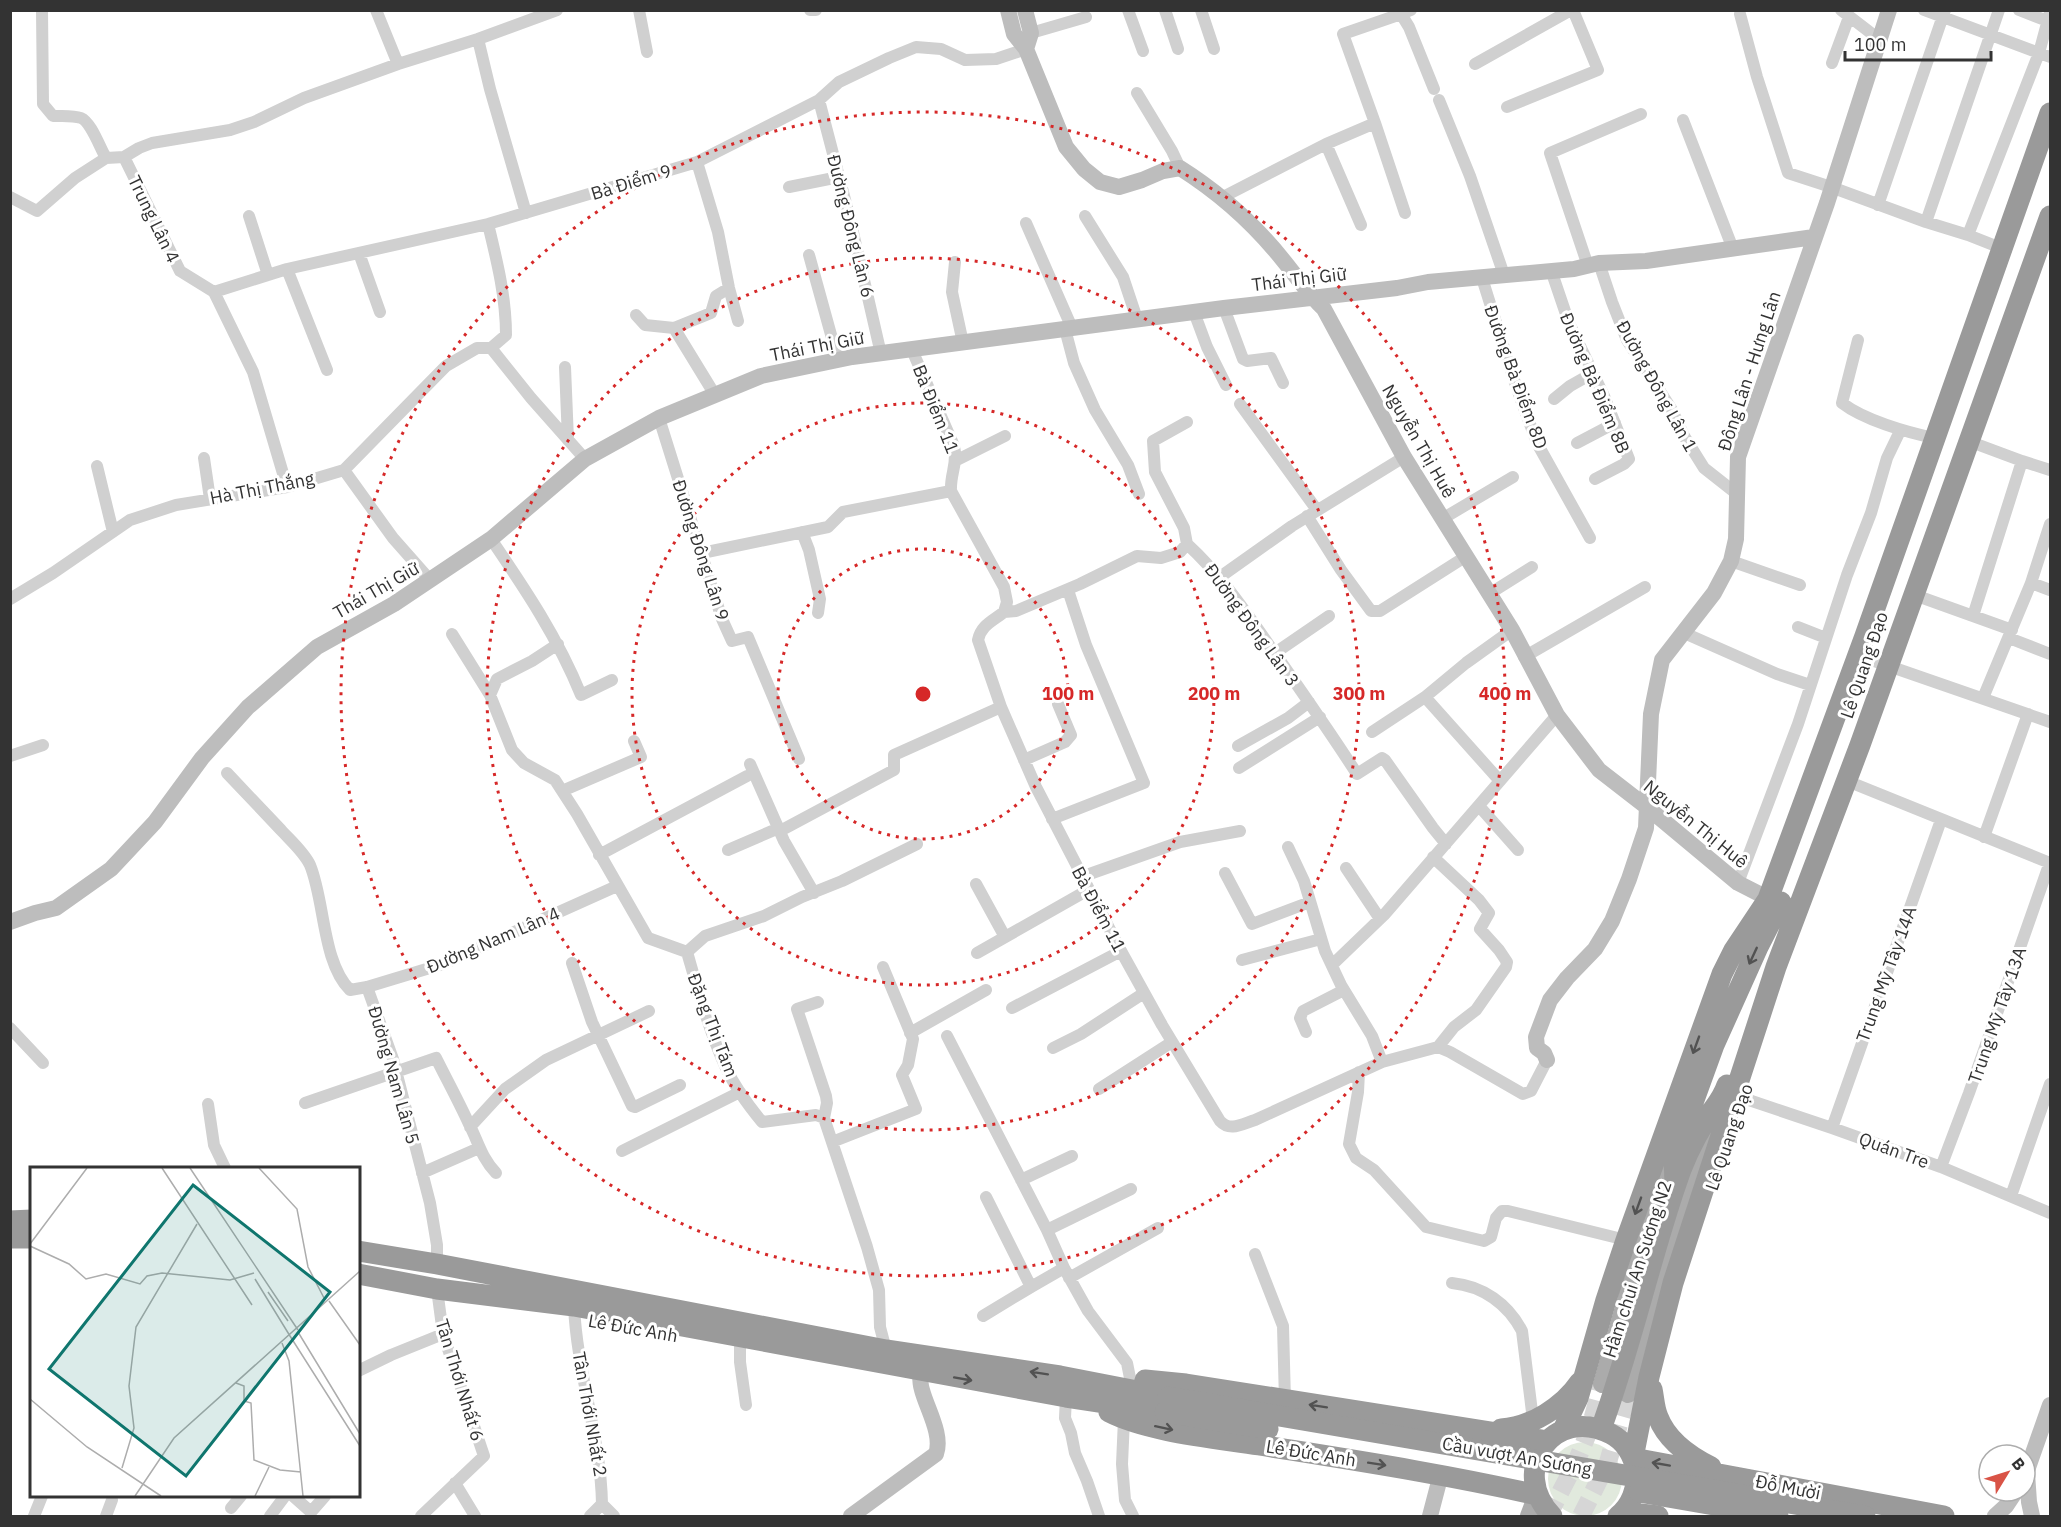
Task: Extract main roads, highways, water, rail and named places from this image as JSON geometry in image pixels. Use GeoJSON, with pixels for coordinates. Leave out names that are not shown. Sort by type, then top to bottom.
{"type":"FeatureCollection","features":[{"type":"Feature","properties":{"kind":"highway","name":"Lê Quang Đạo"},"geometry":{"type":"LineString","coordinates":[[1537,1495],[1533,1481],[1534,1466],[1539,1453],[1555,1436],[1584,1382],[1606,1300],[1626,1240],[1665,1148],[1714,1045],[1774,902],[2007,250],[2050,113]]}},
{"type":"Feature","properties":{"kind":"highway","name":"Lê Quang Đạo"},"geometry":{"type":"LineString","coordinates":[[1861,656],[1934,438],[2050,140]]}},
{"type":"Feature","properties":{"kind":"highway","name":"Lê Quang Đạo"},"geometry":{"type":"LineString","coordinates":[[1621,1514],[1631,1500],[1636,1486],[1633,1458],[1673,1283],[1691,1249],[1733,1097],[1743,1040],[1776,967],[1865,746],[2050,216]]}},
{"type":"Feature","properties":{"kind":"highway","name":"Lê Quang Đạo"},"geometry":{"type":"LineString","coordinates":[[1894,667],[1923,598],[2050,245]]}},
{"type":"Feature","properties":{"kind":"highway","name":"Lê Quang Đạo"},"geometry":{"type":"LineString","coordinates":[[1601,1429],[1614,1394],[1675,1185],[1697,1134],[1708,1116],[1733,1097],[1857,785],[1865,746]]}},
{"type":"Feature","properties":{"kind":"highway","name":"Lê Quang Đạo"},"geometry":{"type":"LineString","coordinates":[[1675,1185],[1665,1148],[1706,1017],[1722,974],[1734,950],[1774,902]]}},
{"type":"Feature","properties":{"kind":"highway"},"geometry":{"type":"LineString","coordinates":[[1706,1017],[1739,987]]}},
{"type":"Feature","properties":{"kind":"highway"},"geometry":{"type":"LineString","coordinates":[[10,1206],[30,1206]]}},
{"type":"Feature","properties":{"kind":"highway"},"geometry":{"type":"LineString","coordinates":[[10,1221],[30,1220]]}},
{"type":"Feature","properties":{"kind":"highway"},"geometry":{"type":"LineString","coordinates":[[10,1238],[30,1238]]}},
{"type":"Feature","properties":{"kind":"highway","name":"Lê Đức Anh"},"geometry":{"type":"LineString","coordinates":[[360,1244],[636,1296],[1093,1392],[1166,1404]]}},
{"type":"Feature","properties":{"kind":"highway"},"geometry":{"type":"LineString","coordinates":[[10,1250],[30,1250]]}},
{"type":"Feature","properties":{"kind":"highway","name":"Lê Đức Anh"},"geometry":{"type":"LineString","coordinates":[[360,1251],[437,1260]]}},
{"type":"Feature","properties":{"kind":"highway","name":"Lê Đức Anh"},"geometry":{"type":"LineString","coordinates":[[360,1274],[437,1293]]}},
{"type":"Feature","properties":{"kind":"highway","name":"Lê Đức Anh"},"geometry":{"type":"LineString","coordinates":[[360,1282],[574,1312],[1066,1397],[1093,1392],[1131,1378],[1186,1384],[1480,1430],[1555,1436],[1577,1426],[1592,1426],[1601,1429]]}},
{"type":"Feature","properties":{"kind":"highway","name":"Lê Đức Anh"},"geometry":{"type":"LineString","coordinates":[[574,1312],[883,1375],[912,1370]]}},
{"type":"Feature","properties":{"kind":"highway"},"geometry":{"type":"LineString","coordinates":[[1480,1430],[1491,1420],[1532,1412],[1556,1395],[1584,1382]]}},
{"type":"Feature","properties":{"kind":"highway"},"geometry":{"type":"LineString","coordinates":[[1480,1430],[1505,1429],[1533,1422],[1584,1382]]}},
{"type":"Feature","properties":{"kind":"highway"},"geometry":{"type":"LineString","coordinates":[[1651,1385],[1679,1431],[1722,1472],[1722,1484],[1715,1494],[1713,1508],[1717,1516]]}},
{"type":"Feature","properties":{"kind":"highway","name":"Lê Đức Anh"},"geometry":{"type":"LineString","coordinates":[[1093,1392],[1124,1419],[1189,1434],[1441,1474],[1537,1495]]}},
{"type":"Feature","properties":{"kind":"highway","name":"Cầu vượt An Sương"},"geometry":{"type":"LineString","coordinates":[[1166,1404],[1778,1516]]}},
{"type":"Feature","properties":{"kind":"highway","name":"Cầu vượt An Sương"},"geometry":{"type":"LineString","coordinates":[[1166,1404],[1865,1516]]}},
{"type":"Feature","properties":{"kind":"highway"},"geometry":{"type":"LineString","coordinates":[[1601,1429],[1618,1438],[1633,1458]]}},
{"type":"Feature","properties":{"kind":"highway"},"geometry":{"type":"LineString","coordinates":[[1472,1480],[1479,1472],[1482,1461],[1484,1447],[1480,1430]]}},
{"type":"Feature","properties":{"kind":"highway","name":"Đỗ Mười"},"geometry":{"type":"LineString","coordinates":[[1633,1458],[1722,1472],[1944,1516]]}},
{"type":"Feature","properties":{"kind":"highway"},"geometry":{"type":"LineString","coordinates":[[1537,1495],[1543,1507],[1552,1516]]}},
{"type":"Feature","properties":{"kind":"highway"},"geometry":{"type":"LineString","coordinates":[[1621,1514],[1658,1516]]}},
{"type":"Feature","properties":{"kind":"main road"},"geometry":{"type":"LineString","coordinates":[[1628,1394],[1661,1278],[1733,1097]]}},
{"type":"Feature","properties":{"kind":"main road","name":"Hầm chui An Sương N2"},"geometry":{"type":"LineString","coordinates":[[1584,1382],[1635,1269],[1665,1148]]}},
{"type":"Feature","properties":{"kind":"main road"},"geometry":{"type":"LineString","coordinates":[[1529,1516],[1537,1495]]}},
{"type":"Feature","properties":{"kind":"tunnel"},"geometry":{"type":"LineString","coordinates":[[1548,1516],[1589,1431],[1602,1384]]}},
{"type":"Feature","properties":{"kind":"tunnel"},"geometry":{"type":"LineString","coordinates":[[1581,1516],[1608,1462],[1628,1394]]}}]}
